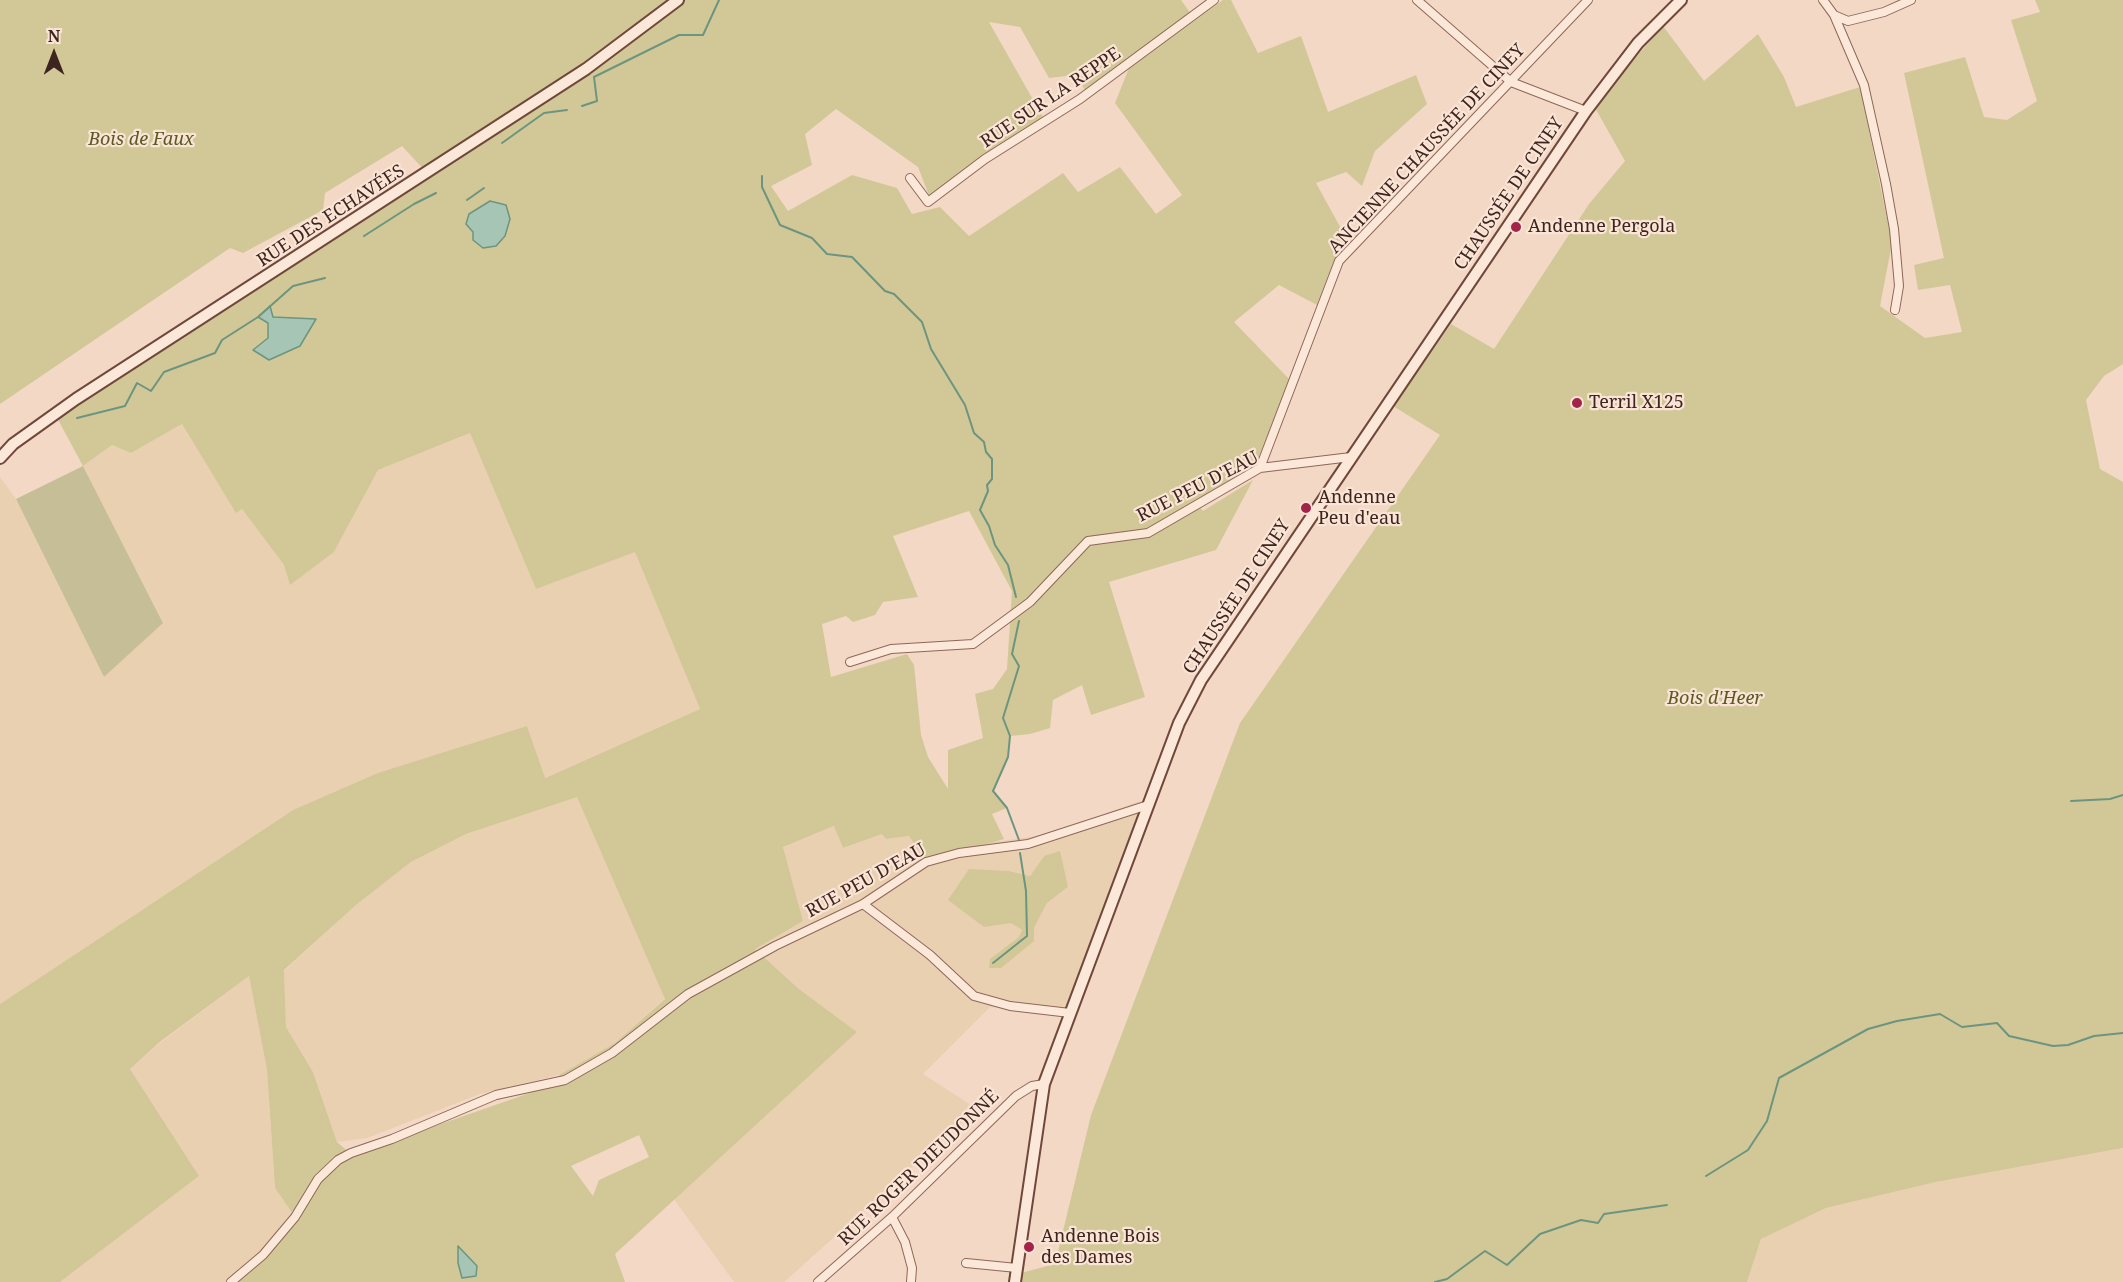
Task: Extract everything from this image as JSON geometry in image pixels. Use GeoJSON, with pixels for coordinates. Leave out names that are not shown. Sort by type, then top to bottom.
{"type":"FeatureCollection","features":[{"type":"Feature","properties":{"kind":"main road","name":"RUE DES ECHAVÉES"},"geometry":{"type":"LineString","coordinates":[[0,458],[13,444],[82,396],[586,69],[678,0]]}},
{"type":"Feature","properties":{"kind":"main road","name":"CHAUSSÉE DE CINEY"},"geometry":{"type":"LineString","coordinates":[[1015,1282],[1044,1084],[1179,723],[1201,680],[1586,111],[1638,44],[1681,0]]}},
{"type":"Feature","properties":{"kind":"street","name":"RUE SUR LA REPPE"},"geometry":{"type":"LineString","coordinates":[[910,178],[928,202],[985,159],[1090,92],[1214,0]]}},
{"type":"Feature","properties":{"kind":"street"},"geometry":{"type":"LineString","coordinates":[[1418,0],[1511,82],[1586,111]]}},
{"type":"Feature","properties":{"kind":"street","name":"ANCIENNE CHAUSSÉE DE CINEY"},"geometry":{"type":"LineString","coordinates":[[1260,468],[1339,261],[1588,0]]}},
{"type":"Feature","properties":{"kind":"street"},"geometry":{"type":"LineString","coordinates":[[1823,0],[1834,15],[1864,85],[1894,229],[1899,286],[1895,310]]}},
{"type":"Feature","properties":{"kind":"street"},"geometry":{"type":"LineString","coordinates":[[1834,15],[1848,21],[1884,12],[1911,0]]}},
{"type":"Feature","properties":{"kind":"street","name":"RUE PEU D'EAU"},"geometry":{"type":"LineString","coordinates":[[850,662],[891,649],[973,644],[1030,602],[1088,541],[1148,532],[1260,468],[1351,457]]}},
{"type":"Feature","properties":{"kind":"street","name":"RUE PEU D'EAU"},"geometry":{"type":"LineString","coordinates":[[231,1282],[263,1255],[295,1217],[318,1179],[338,1160],[496,1095],[565,1080],[612,1053],[688,994],[775,946],[863,904],[926,862],[959,853],[1028,844],[1148,805]]}},
{"type":"Feature","properties":{"kind":"street"},"geometry":{"type":"LineString","coordinates":[[863,904],[930,955],[974,996],[1010,1006],[1070,1013]]}},
{"type":"Feature","properties":{"kind":"street","name":"RUE ROGER DIEUDONNÉ"},"geometry":{"type":"LineString","coordinates":[[818,1282],[892,1218],[1016,1096],[1032,1086],[1044,1084]]}},
{"type":"Feature","properties":{"kind":"street"},"geometry":{"type":"LineString","coordinates":[[892,1218],[905,1242],[912,1268],[911,1282]]}},
{"type":"Feature","properties":{"kind":"street"},"geometry":{"type":"LineString","coordinates":[[966,1263],[1017,1268]]}},
{"type":"Feature","properties":{"kind":"shaded area"},"geometry":{"type":"Polygon","coordinates":[[[490,201],[506,205],[510,219],[505,236],[496,246],[483,248],[473,240],[473,232],[466,224],[469,214],[490,201]]]}},
{"type":"Feature","properties":{"kind":"shaded area"},"geometry":{"type":"Polygon","coordinates":[[[270,306],[273,317],[316,319],[300,346],[269,360],[253,350],[268,338],[268,323],[258,317],[270,306]]]}},
{"type":"Feature","properties":{"kind":"shaded area"},"geometry":{"type":"Polygon","coordinates":[[[182,424],[236,512],[242,509],[284,565],[290,584],[334,552],[378,470],[470,433],[536,589],[635,551],[700,709],[544,778],[527,726],[293,810],[0,1004],[0,477],[16,499],[104,677],[163,622],[83,466],[112,445],[131,453],[182,424]]]}},
{"type":"Feature","properties":{"kind":"shaded area"},"geometry":{"type":"Polygon","coordinates":[[[83,466],[163,623],[104,677],[16,499],[83,466]]]}},
{"type":"Feature","properties":{"kind":"shaded area"},"geometry":{"type":"Polygon","coordinates":[[[577,796],[665,998],[615,1043],[559,1075],[480,1094],[367,1138],[337,1142],[313,1072],[286,1027],[284,971],[356,905],[411,862],[466,834],[577,796]]]}},
{"type":"Feature","properties":{"kind":"shaded area"},"geometry":{"type":"Polygon","coordinates":[[[1140,801],[1152,812],[1074,1018],[990,1007],[923,1074],[977,1109],[784,1282],[734,1282],[673,1198],[857,1032],[799,989],[754,948],[803,921],[783,847],[835,826],[843,848],[882,834],[886,839],[909,836],[926,862],[985,843],[1046,835],[1140,801]],[[1044,856],[1030,876],[1009,871],[1011,923],[1022,930],[1034,928],[1047,903],[1068,887],[1044,856]]]}},
{"type":"Feature","properties":{"kind":"shaded area"},"geometry":{"type":"Polygon","coordinates":[[[249,976],[267,1070],[275,1188],[295,1217],[263,1255],[231,1282],[60,1282],[199,1176],[130,1069],[161,1042],[249,976]]]}},
{"type":"Feature","properties":{"kind":"shaded area"},"geometry":{"type":"Polygon","coordinates":[[[2123,1148],[2123,1282],[1747,1282],[1761,1239],[1826,1208],[1936,1182],[2123,1148]]]}},
{"type":"Feature","properties":{"kind":"shaded area"},"geometry":{"type":"Polygon","coordinates":[[[458,1246],[477,1266],[476,1276],[462,1278],[458,1263],[458,1246]]]}},
{"type":"Feature","properties":{"kind":"green space","name":"Bois de Faux"},"geometry":{"type":"Polygon","coordinates":[[[0,0],[1181,0],[1191,14],[1085,90],[1075,75],[1049,78],[1020,27],[989,22],[1044,119],[930,198],[918,167],[836,109],[805,134],[812,165],[771,186],[788,211],[852,175],[897,188],[912,214],[940,207],[969,236],[1063,173],[1078,192],[1120,167],[1156,214],[1182,195],[1115,103],[1129,68],[1223,0],[1231,0],[1258,53],[1301,36],[1328,112],[1416,75],[1427,104],[1375,151],[1362,186],[1346,172],[1316,183],[1350,245],[1333,263],[1317,305],[1279,285],[1234,322],[1290,380],[1255,466],[1246,474],[1196,502],[1203,511],[1253,480],[1216,550],[1109,582],[1145,697],[1091,715],[1082,685],[1053,700],[1050,728],[1030,734],[1010,736],[1008,757],[993,791],[1007,808],[992,814],[1004,839],[926,862],[909,836],[886,839],[882,834],[843,848],[834,826],[783,847],[803,921],[755,949],[799,989],[857,1032],[615,1254],[625,1282],[231,1282],[263,1255],[295,1217],[275,1188],[267,1070],[249,976],[161,1041],[130,1069],[199,1176],[60,1282],[0,1282],[0,1004],[293,810],[378,773],[527,726],[545,778],[700,709],[635,552],[536,589],[470,433],[378,470],[334,552],[290,585],[284,565],[242,509],[236,513],[182,424],[131,453],[112,445],[83,466],[56,416],[427,173],[402,146],[325,193],[323,210],[243,253],[230,248],[0,404],[0,0]],[[969,511],[893,536],[918,597],[883,602],[875,615],[853,622],[846,616],[822,624],[831,677],[907,654],[914,665],[921,735],[928,757],[948,789],[948,750],[983,738],[975,694],[993,689],[1007,669],[1012,591],[969,511]],[[577,797],[466,834],[411,862],[356,905],[284,970],[286,1027],[313,1072],[337,1142],[352,1155],[564,1081],[559,1075],[615,1043],[665,999],[577,797]],[[639,1135],[571,1166],[593,1196],[599,1180],[649,1157],[639,1135]]]}},
{"type":"Feature","properties":{"kind":"green space","name":"Bois d'Heer"},"geometry":{"type":"Polygon","coordinates":[[[2035,0],[2123,0],[2123,364],[2104,376],[2086,400],[2100,469],[2123,482],[2123,1148],[1936,1182],[1826,1208],[1761,1239],[1747,1282],[1020,1282],[1021,1273],[1055,1264],[1091,1115],[1240,723],[1440,435],[1393,406],[1451,324],[1494,349],[1589,204],[1625,161],[1594,106],[1663,26],[1704,81],[1758,34],[1784,77],[1796,107],[1860,87],[1892,243],[1880,306],[1925,338],[1962,332],[1950,285],[1918,290],[1914,265],[1944,258],[1904,73],[1965,57],[1984,117],[2007,120],[2037,101],[2011,20],[2040,12],[2035,0]]]}},
{"type":"Feature","properties":{"kind":"green space"},"geometry":{"type":"Polygon","coordinates":[[[1060,851],[1068,887],[1047,903],[1034,928],[1034,941],[1001,968],[989,968],[990,959],[1019,937],[1022,930],[1011,923],[984,927],[948,900],[969,869],[1009,871],[1030,876],[1044,856],[1060,851]]]}},
{"type":"Feature","properties":{"kind":"waterway"},"geometry":{"type":"LineString","coordinates":[[582,106],[597,101],[594,77],[679,35],[703,35],[719,0]]}},
{"type":"Feature","properties":{"kind":"waterway"},"geometry":{"type":"LineString","coordinates":[[502,143],[544,113],[567,110]]}},
{"type":"Feature","properties":{"kind":"waterway"},"geometry":{"type":"LineString","coordinates":[[762,176],[762,187],[780,225],[812,238],[827,254],[852,257],[885,291],[894,294],[922,322],[931,349],[965,405],[974,433],[984,442],[986,452],[992,459],[992,479],[987,485],[988,491],[980,510],[989,526],[995,545],[1008,565],[1016,597]]}},
{"type":"Feature","properties":{"kind":"waterway"},"geometry":{"type":"LineString","coordinates":[[467,200],[484,188]]}},
{"type":"Feature","properties":{"kind":"waterway"},"geometry":{"type":"LineString","coordinates":[[364,236],[414,204],[436,193]]}},
{"type":"Feature","properties":{"kind":"waterway"},"geometry":{"type":"LineString","coordinates":[[77,418],[125,406],[137,383],[151,391],[164,372],[215,353],[222,340],[258,317],[293,286],[325,278]]}},
{"type":"Feature","properties":{"kind":"waterway"},"geometry":{"type":"LineString","coordinates":[[1019,621],[1012,654],[1019,666],[1003,718],[1010,736],[1008,757],[993,791],[1007,808],[1019,840]]}},
{"type":"Feature","properties":{"kind":"waterway"},"geometry":{"type":"LineString","coordinates":[[2071,801],[2110,799],[2123,795]]}},
{"type":"Feature","properties":{"kind":"waterway"},"geometry":{"type":"LineString","coordinates":[[993,963],[1027,936],[1026,891],[1020,853]]}},
{"type":"Feature","properties":{"kind":"waterway"},"geometry":{"type":"LineString","coordinates":[[1706,1176],[1748,1150],[1767,1121],[1779,1078],[1868,1029],[1897,1021],[1940,1014],[1962,1027],[1997,1023],[2009,1036],[2053,1046],[2068,1045],[2094,1036],[2123,1033]]}},
{"type":"Feature","properties":{"kind":"waterway"},"geometry":{"type":"LineString","coordinates":[[1435,1282],[1447,1279],[1485,1251],[1507,1265],[1540,1234],[1581,1220],[1598,1223],[1604,1214],[1667,1205]]}},
{"type":"Feature","properties":{"kind":"place","name":"Andenne Pergola"},"geometry":{"type":"Point","coordinates":[1516,227]}},
{"type":"Feature","properties":{"kind":"place","name":"Terril X125"},"geometry":{"type":"Point","coordinates":[1577,403]}},
{"type":"Feature","properties":{"kind":"place","name":"Andenne Peu d'eau"},"geometry":{"type":"Point","coordinates":[1306,508]}},
{"type":"Feature","properties":{"kind":"place","name":"Andenne Bois des Dames"},"geometry":{"type":"Point","coordinates":[1029,1247]}}]}
